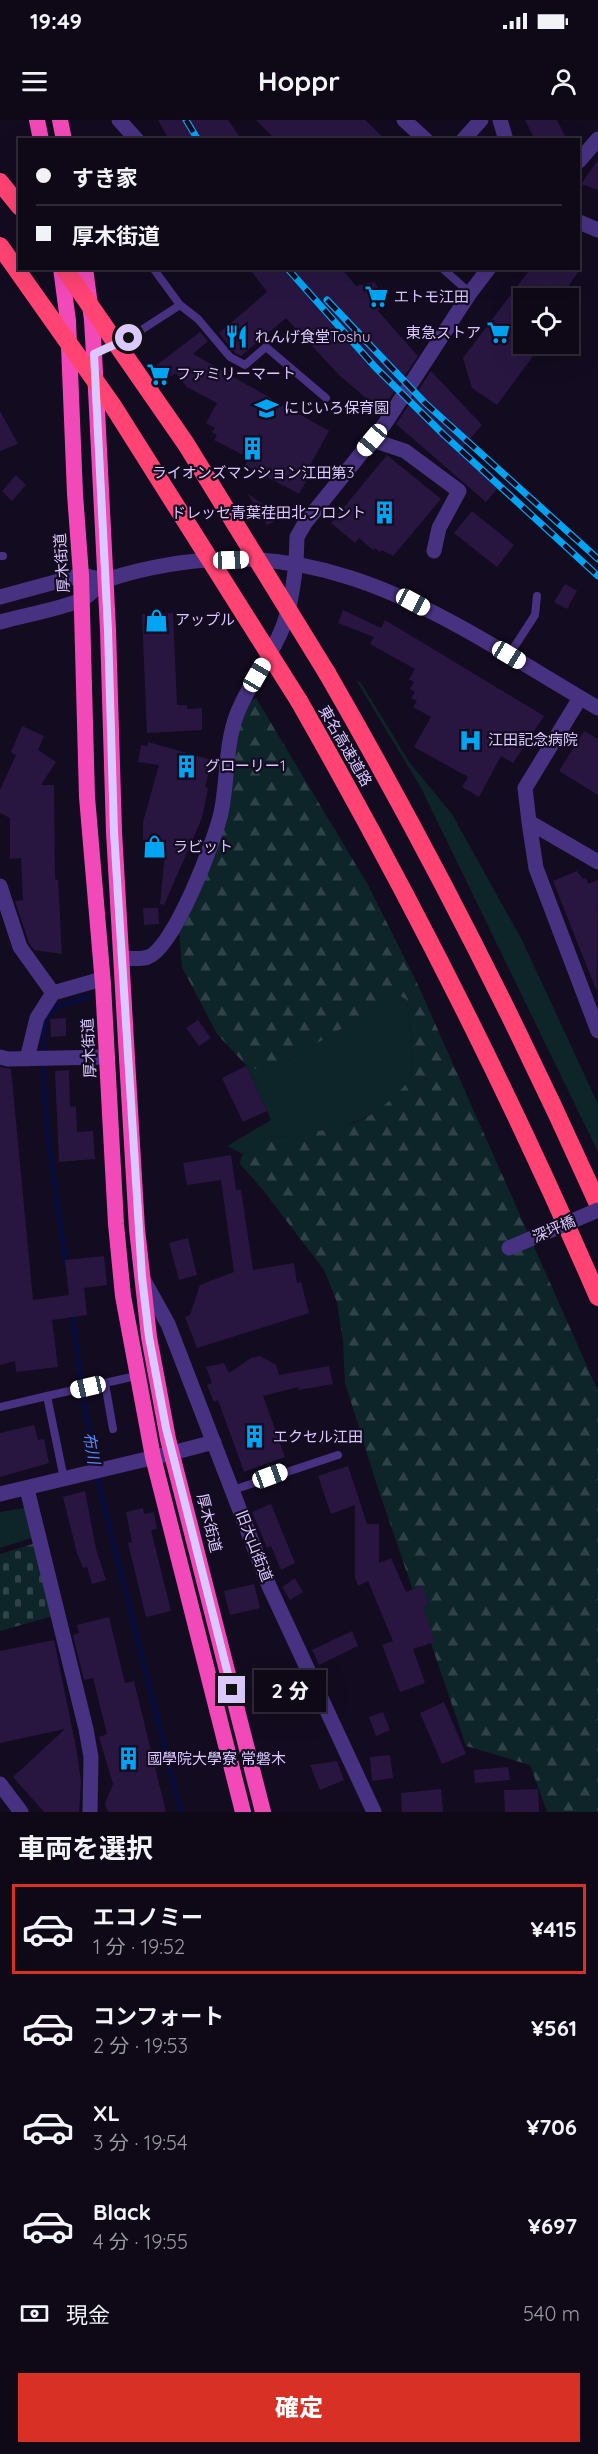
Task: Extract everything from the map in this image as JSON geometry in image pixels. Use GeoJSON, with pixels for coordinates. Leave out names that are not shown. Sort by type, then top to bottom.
{"type":"FeatureCollection","features":[{"type":"Feature","properties":{"kind":"highway"},"geometry":{"type":"LineString","coordinates":[[37,120],[41,138]]}},
{"type":"Feature","properties":{"kind":"highway"},"geometry":{"type":"LineString","coordinates":[[60,120],[64,138]]}},
{"type":"Feature","properties":{"kind":"highway"},"geometry":{"type":"LineString","coordinates":[[0,182],[18,204]]}},
{"type":"Feature","properties":{"kind":"highway","name":"東名高速道路"},"geometry":{"type":"LineString","coordinates":[[0,246],[113,406],[298,701],[381,846],[441,963],[566,1223],[598,1297]]}},
{"type":"Feature","properties":{"kind":"highway","name":"厚木街道"},"geometry":{"type":"LineString","coordinates":[[63,270],[68,321],[81,575],[87,797],[103,988],[117,1234],[136,1376],[153,1457],[243,1812]]}},
{"type":"Feature","properties":{"kind":"highway","name":"東名高速道路"},"geometry":{"type":"LineString","coordinates":[[64,270],[186,444],[327,673],[388,780],[468,933],[598,1204]]}},
{"type":"Feature","properties":{"kind":"highway","name":"厚木街道"},"geometry":{"type":"LineString","coordinates":[[85,270],[94,354],[106,580],[114,832],[142,1277],[153,1364],[172,1453],[263,1812]]}},
{"type":"Feature","properties":{"kind":"street"},"geometry":{"type":"LineString","coordinates":[[119,120],[135,138]]}},
{"type":"Feature","properties":{"kind":"street"},"geometry":{"type":"LineString","coordinates":[[404,120],[424,138]]}},
{"type":"Feature","properties":{"kind":"street"},"geometry":{"type":"LineString","coordinates":[[465,138],[481,120]]}},
{"type":"Feature","properties":{"kind":"street"},"geometry":{"type":"LineString","coordinates":[[500,120],[505,138]]}},
{"type":"Feature","properties":{"kind":"street"},"geometry":{"type":"LineString","coordinates":[[580,160],[598,139]]}},
{"type":"Feature","properties":{"kind":"street"},"geometry":{"type":"LineString","coordinates":[[580,222],[598,230]]}},
{"type":"Feature","properties":{"kind":"street"},"geometry":{"type":"LineString","coordinates":[[121,958],[148,958],[158,951],[180,918],[215,834],[221,811],[230,738],[237,713],[278,640],[294,588],[297,537],[305,523],[372,440],[487,270]]}},
{"type":"Feature","properties":{"kind":"street"},"geometry":{"type":"LineString","coordinates":[[372,440],[405,451],[459,491],[439,528],[434,551]]}},
{"type":"Feature","properties":{"kind":"street"},"geometry":{"type":"LineString","coordinates":[[0,597],[81,575],[106,580],[188,561],[253,559],[296,563],[339,574],[413,602],[598,708]]}},
{"type":"Feature","properties":{"kind":"street"},"geometry":{"type":"LineString","coordinates":[[0,622],[82,600],[106,580]]}},
{"type":"Feature","properties":{"kind":"street"},"geometry":{"type":"LineString","coordinates":[[580,698],[525,788],[536,868],[598,1031]]}},
{"type":"Feature","properties":{"kind":"street"},"geometry":{"type":"LineString","coordinates":[[529,822],[598,862]]}},
{"type":"Feature","properties":{"kind":"street"},"geometry":{"type":"LineString","coordinates":[[0,886],[2,903],[20,947],[53,993]]}},
{"type":"Feature","properties":{"kind":"street"},"geometry":{"type":"LineString","coordinates":[[53,993],[103,988]]}},
{"type":"Feature","properties":{"kind":"street"},"geometry":{"type":"LineString","coordinates":[[29,1059],[37,1018],[53,993]]}},
{"type":"Feature","properties":{"kind":"street"},"geometry":{"type":"LineString","coordinates":[[0,1057],[29,1059],[107,1057]]}},
{"type":"Feature","properties":{"kind":"street","name":"深坪橋"},"geometry":{"type":"LineString","coordinates":[[509,1248],[598,1210]]}},
{"type":"Feature","properties":{"kind":"street","name":"旧大山街道"},"geometry":{"type":"LineString","coordinates":[[142,1277],[168,1324],[269,1587],[374,1812]]}},
{"type":"Feature","properties":{"kind":"street"},"geometry":{"type":"LineString","coordinates":[[0,1494],[214,1442]]}},
{"type":"Feature","properties":{"kind":"street"},"geometry":{"type":"LineString","coordinates":[[27,1488],[92,1756],[90,1812]]}},
{"type":"Feature","properties":{"kind":"street"},"geometry":{"type":"LineString","coordinates":[[0,1784],[21,1812]]}},
{"type":"Feature","properties":{"kind":"lane"},"geometry":{"type":"LineString","coordinates":[[154,270],[180,305],[198,319],[230,357],[245,365],[266,347],[326,398]]}},
{"type":"Feature","properties":{"kind":"lane"},"geometry":{"type":"LineString","coordinates":[[444,270],[470,293]]}},
{"type":"Feature","properties":{"kind":"lane"},"geometry":{"type":"LineString","coordinates":[[68,354],[94,354],[129,338],[180,305]]}},
{"type":"Feature","properties":{"kind":"lane"},"geometry":{"type":"LineString","coordinates":[[509,655],[535,615],[537,596]]}},
{"type":"Feature","properties":{"kind":"lane"},"geometry":{"type":"LineString","coordinates":[[0,1407],[136,1376]]}},
{"type":"Feature","properties":{"kind":"lane"},"geometry":{"type":"LineString","coordinates":[[105,1383],[113,1429]]}},
{"type":"Feature","properties":{"kind":"lane"},"geometry":{"type":"LineString","coordinates":[[46,1396],[63,1479]]}},
{"type":"Feature","properties":{"kind":"lane"},"geometry":{"type":"LineString","coordinates":[[233,1490],[338,1455]]}},
{"type":"Feature","properties":{"kind":"green space"},"geometry":{"type":"Polygon","coordinates":[[[356,680],[361,683],[410,763],[452,814],[522,940],[598,1104],[598,1152],[421,788],[356,680]]]}},
{"type":"Feature","properties":{"kind":"green space"},"geometry":{"type":"Polygon","coordinates":[[[256,698],[368,885],[418,985],[598,1391],[598,1812],[547,1812],[530,1765],[466,1746],[375,1479],[345,1383],[343,1341],[337,1302],[324,1270],[263,1190],[240,1164],[248,1147],[256,1142],[354,1123],[369,1116],[393,1098],[406,1084],[412,1072],[412,1040],[407,1000],[399,995],[285,1062],[262,1072],[245,1064],[217,1034],[182,967],[179,930],[194,888],[226,824],[234,743],[245,704],[256,698]]]}},
{"type":"Feature","properties":{"kind":"green space"},"geometry":{"type":"Polygon","coordinates":[[[400,994],[407,1000],[412,1040],[412,1072],[401,1091],[390,1102],[377,1111],[347,1125],[315,1133],[261,1141],[242,1154],[227,1146],[271,1120],[245,1064],[262,1071],[285,1062],[400,994]]]}},
{"type":"Feature","properties":{"kind":"green space"},"geometry":{"type":"Polygon","coordinates":[[[24,1508],[32,1538],[0,1548],[0,1512],[24,1508]]]}},
{"type":"Feature","properties":{"kind":"green space"},"geometry":{"type":"Polygon","coordinates":[[[36,1543],[53,1616],[0,1631],[0,1554],[36,1543]]]}},
{"type":"Feature","properties":{"kind":"building"},"geometry":{"type":"Polygon","coordinates":[[[158,120],[228,120],[241,138],[168,138],[158,120]]]}},
{"type":"Feature","properties":{"kind":"building"},"geometry":{"type":"Polygon","coordinates":[[[256,120],[365,120],[384,138],[274,138],[256,120]]]}},
{"type":"Feature","properties":{"kind":"building"},"geometry":{"type":"Polygon","coordinates":[[[525,120],[557,120],[566,138],[534,138],[525,120]]]}},
{"type":"Feature","properties":{"kind":"building"},"geometry":{"type":"Polygon","coordinates":[[[598,160],[598,190],[581,184],[598,160]]]}},
{"type":"Feature","properties":{"kind":"building"},"geometry":{"type":"Polygon","coordinates":[[[250,270],[343,270],[356,286],[374,282],[388,301],[378,311],[418,356],[381,411],[339,375],[286,318],[241,356],[235,353],[219,333],[267,292],[250,270]]]}},
{"type":"Feature","properties":{"kind":"building"},"geometry":{"type":"Polygon","coordinates":[[[529,270],[580,270],[567,288],[516,288],[529,270]]]}},
{"type":"Feature","properties":{"kind":"building"},"geometry":{"type":"Polygon","coordinates":[[[513,292],[513,354],[535,354],[497,405],[472,388],[463,358],[513,292]]]}},
{"type":"Feature","properties":{"kind":"building"},"geometry":{"type":"Polygon","coordinates":[[[200,332],[208,341],[193,354],[329,431],[309,467],[313,469],[299,494],[245,465],[249,458],[214,440],[217,435],[212,432],[215,428],[206,423],[217,403],[187,387],[176,373],[158,384],[149,371],[200,332]]]}},
{"type":"Feature","properties":{"kind":"building"},"geometry":{"type":"Polygon","coordinates":[[[431,371],[482,425],[463,447],[502,483],[486,502],[396,424],[431,371]]]}},
{"type":"Feature","properties":{"kind":"building"},"geometry":{"type":"Polygon","coordinates":[[[0,411],[18,444],[0,451],[0,411]]]}},
{"type":"Feature","properties":{"kind":"building","name":"ドレッセ青葉荏田北フロント"},"geometry":{"type":"Polygon","coordinates":[[[387,455],[441,499],[393,556],[382,550],[380,552],[375,548],[373,550],[359,538],[355,543],[331,523],[387,455]]]}},
{"type":"Feature","properties":{"kind":"building"},"geometry":{"type":"Polygon","coordinates":[[[16,475],[26,485],[12,501],[2,491],[16,475]]]}},
{"type":"Feature","properties":{"kind":"building"},"geometry":{"type":"Polygon","coordinates":[[[247,493],[282,518],[267,525],[247,493]]]}},
{"type":"Feature","properties":{"kind":"building"},"geometry":{"type":"Polygon","coordinates":[[[472,511],[514,545],[497,567],[454,533],[472,511]]]}},
{"type":"Feature","properties":{"kind":"building"},"geometry":{"type":"Polygon","coordinates":[[[565,584],[577,591],[567,609],[554,602],[565,584]]]}},
{"type":"Feature","properties":{"kind":"building"},"geometry":{"type":"Polygon","coordinates":[[[343,610],[381,628],[385,620],[544,716],[513,763],[501,756],[479,797],[462,787],[468,777],[414,747],[431,717],[413,707],[417,701],[411,698],[415,692],[410,689],[414,682],[409,679],[415,669],[370,644],[374,637],[338,623],[343,610]]]}},
{"type":"Feature","properties":{"kind":"building"},"geometry":{"type":"Polygon","coordinates":[[[173,613],[177,705],[187,705],[187,709],[202,708],[202,730],[147,733],[142,614],[173,613]]]}},
{"type":"Feature","properties":{"kind":"building"},"geometry":{"type":"Polygon","coordinates":[[[22,726],[44,736],[38,750],[56,762],[41,785],[54,785],[55,879],[58,880],[62,954],[34,950],[29,943],[15,901],[23,900],[21,858],[10,859],[10,818],[0,813],[0,790],[16,755],[11,752],[22,726]]]}},
{"type":"Feature","properties":{"kind":"building"},"geometry":{"type":"Polygon","coordinates":[[[584,731],[598,739],[598,795],[559,771],[584,731]]]}},
{"type":"Feature","properties":{"kind":"building"},"geometry":{"type":"Polygon","coordinates":[[[148,742],[212,760],[205,787],[208,788],[202,818],[164,905],[160,904],[165,853],[143,853],[143,822],[159,765],[138,762],[141,745],[148,746],[148,742]]]}},
{"type":"Feature","properties":{"kind":"building"},"geometry":{"type":"Polygon","coordinates":[[[577,871],[583,879],[586,878],[588,884],[598,880],[597,992],[553,881],[577,871]]]}},
{"type":"Feature","properties":{"kind":"building"},"geometry":{"type":"Polygon","coordinates":[[[143,908],[158,908],[159,924],[144,925],[143,908]]]}},
{"type":"Feature","properties":{"kind":"building"},"geometry":{"type":"Polygon","coordinates":[[[66,1018],[66,1036],[51,1037],[50,1019],[66,1018]]]}},
{"type":"Feature","properties":{"kind":"building"},"geometry":{"type":"Polygon","coordinates":[[[198,1020],[211,1038],[199,1046],[186,1028],[198,1020]]]}},
{"type":"Feature","properties":{"kind":"building"},"geometry":{"type":"Polygon","coordinates":[[[246,1066],[267,1111],[243,1122],[222,1078],[246,1066]]]}},
{"type":"Feature","properties":{"kind":"building"},"geometry":{"type":"Polygon","coordinates":[[[0,1067],[11,1069],[33,1300],[69,1295],[65,1260],[104,1256],[107,1285],[84,1288],[87,1315],[52,1320],[58,1367],[16,1372],[15,1361],[0,1365],[0,1067]]]}},
{"type":"Feature","properties":{"kind":"building"},"geometry":{"type":"Polygon","coordinates":[[[69,1070],[70,1107],[76,1106],[77,1132],[93,1131],[95,1159],[59,1162],[55,1071],[69,1070]]]}},
{"type":"Feature","properties":{"kind":"building"},"geometry":{"type":"Polygon","coordinates":[[[231,1155],[236,1190],[241,1190],[253,1270],[294,1263],[297,1283],[301,1282],[309,1313],[197,1348],[185,1317],[190,1315],[200,1285],[234,1272],[221,1180],[187,1185],[183,1163],[231,1155]]]}},
{"type":"Feature","properties":{"kind":"building"},"geometry":{"type":"Polygon","coordinates":[[[188,1238],[197,1275],[179,1280],[169,1243],[188,1238]]]}},
{"type":"Feature","properties":{"kind":"building"},"geometry":{"type":"Polygon","coordinates":[[[260,1356],[276,1365],[279,1375],[329,1366],[333,1384],[299,1390],[298,1387],[263,1396],[285,1457],[244,1472],[218,1400],[214,1402],[207,1385],[212,1383],[206,1367],[224,1363],[229,1373],[251,1358],[260,1356]]]}},
{"type":"Feature","properties":{"kind":"building"},"geometry":{"type":"Polygon","coordinates":[[[34,1425],[38,1440],[44,1439],[49,1463],[0,1477],[0,1433],[34,1425]]]}},
{"type":"Feature","properties":{"kind":"building"},"geometry":{"type":"Polygon","coordinates":[[[348,1466],[367,1524],[379,1524],[379,1563],[391,1558],[406,1592],[422,1586],[428,1604],[423,1606],[435,1642],[413,1649],[425,1683],[400,1692],[382,1645],[393,1641],[368,1581],[358,1586],[355,1577],[355,1505],[331,1514],[318,1476],[348,1466]]]}},
{"type":"Feature","properties":{"kind":"building"},"geometry":{"type":"Polygon","coordinates":[[[85,1491],[96,1549],[106,1580],[92,1584],[87,1567],[83,1568],[77,1553],[63,1497],[85,1491]]]}},
{"type":"Feature","properties":{"kind":"building"},"geometry":{"type":"Polygon","coordinates":[[[271,1504],[295,1563],[281,1570],[271,1546],[267,1548],[252,1512],[271,1504]]]}},
{"type":"Feature","properties":{"kind":"building"},"geometry":{"type":"Polygon","coordinates":[[[143,1508],[144,1514],[154,1512],[157,1529],[151,1530],[171,1611],[146,1617],[128,1543],[132,1542],[126,1512],[143,1508]]]}},
{"type":"Feature","properties":{"kind":"building"},"geometry":{"type":"Polygon","coordinates":[[[295,1578],[303,1592],[290,1600],[282,1587],[295,1578]]]}},
{"type":"Feature","properties":{"kind":"building"},"geometry":{"type":"Polygon","coordinates":[[[254,1584],[260,1608],[230,1615],[224,1591],[254,1584]]]}},
{"type":"Feature","properties":{"kind":"building","name":"國學院大學寮 常磐木"},"geometry":{"type":"Polygon","coordinates":[[[109,1617],[125,1683],[134,1681],[166,1812],[108,1812],[105,1804],[113,1784],[99,1737],[107,1734],[93,1678],[84,1680],[73,1635],[79,1633],[77,1625],[109,1617]]]}},
{"type":"Feature","properties":{"kind":"building"},"geometry":{"type":"Polygon","coordinates":[[[352,1631],[358,1646],[319,1665],[312,1650],[352,1631]]]}},
{"type":"Feature","properties":{"kind":"building"},"geometry":{"type":"Polygon","coordinates":[[[54,1640],[77,1752],[81,1782],[79,1812],[44,1812],[13,1777],[65,1729],[0,1743],[0,1651],[54,1640]]]}},
{"type":"Feature","properties":{"kind":"building"},"geometry":{"type":"Polygon","coordinates":[[[444,1702],[466,1754],[442,1764],[420,1713],[444,1702]]]}},
{"type":"Feature","properties":{"kind":"building"},"geometry":{"type":"Polygon","coordinates":[[[383,1712],[390,1730],[376,1736],[369,1717],[383,1712]]]}},
{"type":"Feature","properties":{"kind":"building"},"geometry":{"type":"Polygon","coordinates":[[[390,1755],[393,1778],[372,1781],[370,1757],[390,1755]]]}},
{"type":"Feature","properties":{"kind":"building"},"geometry":{"type":"Polygon","coordinates":[[[337,1761],[344,1780],[320,1790],[310,1765],[337,1761]]]}},
{"type":"Feature","properties":{"kind":"building"},"geometry":{"type":"Polygon","coordinates":[[[508,1767],[510,1780],[475,1783],[474,1770],[508,1767]]]}},
{"type":"Feature","properties":{"kind":"building"},"geometry":{"type":"Polygon","coordinates":[[[441,1789],[443,1812],[402,1812],[401,1793],[441,1789]]]}},
{"type":"Feature","properties":{"kind":"building"},"geometry":{"type":"Polygon","coordinates":[[[538,1789],[539,1812],[505,1812],[504,1790],[538,1789]]]}},
{"type":"Feature","properties":{"kind":"waterway","name":"布川"},"geometry":{"type":"LineString","coordinates":[[66,1265],[45,1111],[43,1049],[45,1018],[56,1007],[89,996]]}},
{"type":"Feature","properties":{"kind":"waterway","name":"布川"},"geometry":{"type":"LineString","coordinates":[[72,1313],[83,1397],[99,1485],[181,1812]]}},
{"type":"Feature","properties":{"kind":"railway"},"geometry":{"type":"LineString","coordinates":[[186,120],[197,138]]}},
{"type":"Feature","properties":{"kind":"railway"},"geometry":{"type":"LineString","coordinates":[[289,270],[375,367],[444,435],[598,576]]}},
{"type":"Feature","properties":{"kind":"railway"},"geometry":{"type":"LineString","coordinates":[[327,300],[425,403],[598,559]]}},
{"type":"Feature","properties":{"kind":"place","name":"エトモ江田"},"geometry":{"type":"Point","coordinates":[376,297]}},
{"type":"Feature","properties":{"kind":"place","name":"東急ストア"},"geometry":{"type":"Point","coordinates":[499,333]}},
{"type":"Feature","properties":{"kind":"place","name":"れんげ食堂Toshu"},"geometry":{"type":"Point","coordinates":[237,337]}},
{"type":"Feature","properties":{"kind":"place","name":"ファミリーマート"},"geometry":{"type":"Point","coordinates":[158,374]}},
{"type":"Feature","properties":{"kind":"place","name":"にじいろ保育園"},"geometry":{"type":"Point","coordinates":[266,408]}},
{"type":"Feature","properties":{"kind":"place","name":"ライオンズマンション江田第3"},"geometry":{"type":"Point","coordinates":[253,449]}},
{"type":"Feature","properties":{"kind":"place","name":"ドレッセ青葉荏田北フロント"},"geometry":{"type":"Point","coordinates":[384,513]}},
{"type":"Feature","properties":{"kind":"place","name":"アップル"},"geometry":{"type":"Point","coordinates":[157,620]}},
{"type":"Feature","properties":{"kind":"place","name":"江田記念病院"},"geometry":{"type":"Point","coordinates":[470,740]}},
{"type":"Feature","properties":{"kind":"place","name":"グローリー1"},"geometry":{"type":"Point","coordinates":[187,766]}},
{"type":"Feature","properties":{"kind":"place","name":"ラビット"},"geometry":{"type":"Point","coordinates":[155,847]}},
{"type":"Feature","properties":{"kind":"place","name":"エクセル江田"},"geometry":{"type":"Point","coordinates":[255,1437]}},
{"type":"Feature","properties":{"kind":"place","name":"國學院大學寮 常磐木"},"geometry":{"type":"Point","coordinates":[129,1759]}},
{"type":"Feature","properties":{"kind":"route"},"geometry":{"type":"LineString","coordinates":[[129,338],[94,354],[108,630],[114,832],[137,1229],[149,1337],[168,1438],[232,1690]]}}]}
